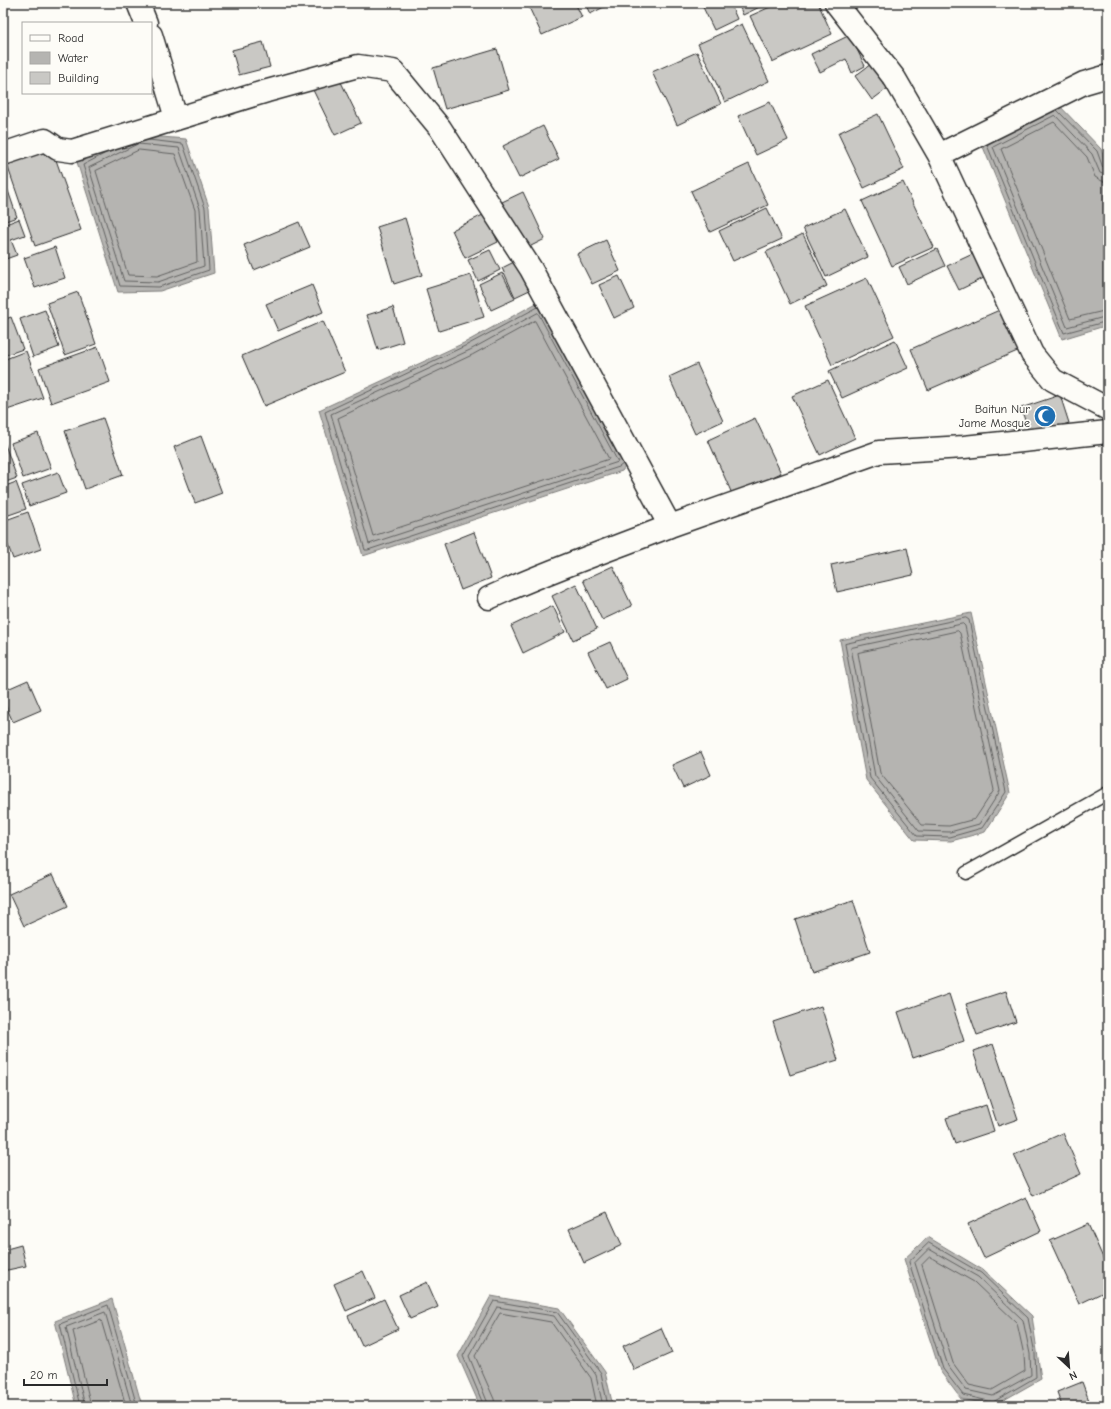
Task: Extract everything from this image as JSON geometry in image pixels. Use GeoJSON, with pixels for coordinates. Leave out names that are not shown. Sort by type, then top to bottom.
{"type":"FeatureCollection","features":[{"type":"Feature","properties":{"kind":"street"},"geometry":{"type":"LineString","coordinates":[[138,3],[146,22]]}},
{"type":"Feature","properties":{"kind":"street"},"geometry":{"type":"LineString","coordinates":[[836,3],[895,79],[939,155],[1032,354],[1053,380],[1108,409]]}},
{"type":"Feature","properties":{"kind":"street"},"geometry":{"type":"LineString","coordinates":[[152,38],[176,118]]}},
{"type":"Feature","properties":{"kind":"street"},"geometry":{"type":"LineString","coordinates":[[3,154],[45,140],[58,149],[72,151],[176,118],[358,66],[393,71],[440,128],[531,270],[670,526]]}},
{"type":"Feature","properties":{"kind":"street"},"geometry":{"type":"LineString","coordinates":[[939,155],[1084,83],[1108,76]]}},
{"type":"Feature","properties":{"kind":"street"},"geometry":{"type":"LineString","coordinates":[[489,598],[534,577],[574,564],[670,526],[880,452],[964,447],[1108,432]]}},
{"type":"Feature","properties":{"kind":"lane"},"geometry":{"type":"LineString","coordinates":[[966,872],[1108,793]]}},
{"type":"Feature","properties":{"kind":"water"},"geometry":{"type":"Polygon","coordinates":[[[1057,103],[1101,149],[1108,172],[1108,325],[1062,339],[981,142],[1057,103]]]}},
{"type":"Feature","properties":{"kind":"water"},"geometry":{"type":"Polygon","coordinates":[[[136,135],[186,139],[209,207],[214,273],[160,291],[118,292],[77,162],[136,135]]]}},
{"type":"Feature","properties":{"kind":"water"},"geometry":{"type":"Polygon","coordinates":[[[542,300],[629,462],[622,471],[363,556],[319,410],[466,342],[542,300]]]}},
{"type":"Feature","properties":{"kind":"water"},"geometry":{"type":"Polygon","coordinates":[[[971,613],[1010,793],[985,832],[951,841],[914,840],[866,780],[840,640],[971,613]]]}},
{"type":"Feature","properties":{"kind":"water"},"geometry":{"type":"Polygon","coordinates":[[[928,1237],[983,1270],[1032,1316],[1041,1379],[995,1405],[961,1399],[940,1371],[904,1259],[928,1237]]]}},
{"type":"Feature","properties":{"kind":"water"},"geometry":{"type":"Polygon","coordinates":[[[491,1296],[559,1308],[605,1372],[613,1406],[480,1406],[458,1356],[491,1296]]]}},
{"type":"Feature","properties":{"kind":"water"},"geometry":{"type":"Polygon","coordinates":[[[112,1299],[142,1406],[76,1406],[55,1321],[112,1299]]]}},
{"type":"Feature","properties":{"kind":"building"},"geometry":{"type":"Polygon","coordinates":[[[527,3],[575,3],[582,17],[542,35],[527,3]]]}},
{"type":"Feature","properties":{"kind":"building"},"geometry":{"type":"Polygon","coordinates":[[[585,3],[612,3],[590,14],[585,3]]]}},
{"type":"Feature","properties":{"kind":"building"},"geometry":{"type":"Polygon","coordinates":[[[701,3],[730,3],[737,19],[714,30],[701,3]]]}},
{"type":"Feature","properties":{"kind":"building"},"geometry":{"type":"Polygon","coordinates":[[[738,3],[768,3],[743,15],[738,3]]]}},
{"type":"Feature","properties":{"kind":"building"},"geometry":{"type":"Polygon","coordinates":[[[779,3],[818,3],[832,34],[772,62],[750,16],[779,3]]]}},
{"type":"Feature","properties":{"kind":"building"},"geometry":{"type":"Polygon","coordinates":[[[742,24],[769,81],[725,102],[698,44],[742,24]]]}},
{"type":"Feature","properties":{"kind":"building"},"geometry":{"type":"Polygon","coordinates":[[[850,35],[865,66],[852,73],[846,59],[820,72],[811,54],[850,35]]]}},
{"type":"Feature","properties":{"kind":"building"},"geometry":{"type":"Polygon","coordinates":[[[263,42],[270,67],[239,75],[232,50],[263,42]]]}},
{"type":"Feature","properties":{"kind":"building"},"geometry":{"type":"Polygon","coordinates":[[[497,49],[509,90],[445,109],[433,68],[497,49]]]}},
{"type":"Feature","properties":{"kind":"building"},"geometry":{"type":"Polygon","coordinates":[[[697,52],[721,104],[677,125],[652,72],[697,52]]]}},
{"type":"Feature","properties":{"kind":"building"},"geometry":{"type":"Polygon","coordinates":[[[875,61],[892,85],[872,100],[855,76],[875,61]]]}},
{"type":"Feature","properties":{"kind":"building"},"geometry":{"type":"Polygon","coordinates":[[[339,78],[361,123],[335,135],[313,90],[339,78]]]}},
{"type":"Feature","properties":{"kind":"building"},"geometry":{"type":"Polygon","coordinates":[[[770,102],[788,140],[756,155],[738,116],[770,102]]]}},
{"type":"Feature","properties":{"kind":"building"},"geometry":{"type":"Polygon","coordinates":[[[878,114],[904,169],[864,188],[838,133],[878,114]]]}},
{"type":"Feature","properties":{"kind":"building"},"geometry":{"type":"Polygon","coordinates":[[[543,126],[559,159],[519,178],[503,146],[543,126]]]}},
{"type":"Feature","properties":{"kind":"building"},"geometry":{"type":"Polygon","coordinates":[[[51,146],[81,230],[35,246],[6,162],[51,146]]]}},
{"type":"Feature","properties":{"kind":"building"},"geometry":{"type":"Polygon","coordinates":[[[749,164],[768,205],[710,232],[691,191],[749,164]]]}},
{"type":"Feature","properties":{"kind":"building"},"geometry":{"type":"Polygon","coordinates":[[[3,176],[17,217],[3,222],[3,176]]]}},
{"type":"Feature","properties":{"kind":"building"},"geometry":{"type":"Polygon","coordinates":[[[903,182],[934,247],[892,266],[862,201],[903,182]]]}},
{"type":"Feature","properties":{"kind":"building"},"geometry":{"type":"Polygon","coordinates":[[[523,192],[545,239],[525,249],[502,202],[523,192]]]}},
{"type":"Feature","properties":{"kind":"building"},"geometry":{"type":"Polygon","coordinates":[[[767,208],[782,239],[733,261],[719,231],[767,208]]]}},
{"type":"Feature","properties":{"kind":"building"},"geometry":{"type":"Polygon","coordinates":[[[845,209],[868,257],[826,277],[803,228],[845,209]]]}},
{"type":"Feature","properties":{"kind":"building"},"geometry":{"type":"Polygon","coordinates":[[[485,214],[498,242],[465,258],[452,230],[485,214]]]}},
{"type":"Feature","properties":{"kind":"building"},"geometry":{"type":"Polygon","coordinates":[[[405,218],[422,275],[394,284],[377,227],[405,218]]]}},
{"type":"Feature","properties":{"kind":"building"},"geometry":{"type":"Polygon","coordinates":[[[19,219],[25,235],[11,240],[17,255],[3,260],[3,225],[19,219]]]}},
{"type":"Feature","properties":{"kind":"building"},"geometry":{"type":"Polygon","coordinates":[[[299,222],[310,247],[254,270],[244,245],[299,222]]]}},
{"type":"Feature","properties":{"kind":"building"},"geometry":{"type":"Polygon","coordinates":[[[803,234],[827,286],[790,304],[766,252],[803,234]]]}},
{"type":"Feature","properties":{"kind":"building"},"geometry":{"type":"Polygon","coordinates":[[[606,240],[620,271],[592,284],[577,254],[606,240]]]}},
{"type":"Feature","properties":{"kind":"building"},"geometry":{"type":"Polygon","coordinates":[[[55,247],[65,278],[35,288],[24,258],[55,247]]]}},
{"type":"Feature","properties":{"kind":"building"},"geometry":{"type":"Polygon","coordinates":[[[937,249],[945,266],[907,284],[899,267],[937,249]]]}},
{"type":"Feature","properties":{"kind":"building"},"geometry":{"type":"Polygon","coordinates":[[[490,250],[500,270],[478,281],[468,260],[490,250]]]}},
{"type":"Feature","properties":{"kind":"building"},"geometry":{"type":"Polygon","coordinates":[[[977,252],[988,276],[959,290],[947,266],[977,252]]]}},
{"type":"Feature","properties":{"kind":"building"},"geometry":{"type":"Polygon","coordinates":[[[520,259],[534,288],[515,297],[502,268],[520,259]]]}},
{"type":"Feature","properties":{"kind":"building"},"geometry":{"type":"Polygon","coordinates":[[[502,273],[515,299],[491,310],[479,284],[502,273]]]}},
{"type":"Feature","properties":{"kind":"building"},"geometry":{"type":"Polygon","coordinates":[[[471,275],[484,317],[439,331],[426,289],[471,275]]]}},
{"type":"Feature","properties":{"kind":"building"},"geometry":{"type":"Polygon","coordinates":[[[619,276],[634,308],[614,318],[599,285],[619,276]]]}},
{"type":"Feature","properties":{"kind":"building"},"geometry":{"type":"Polygon","coordinates":[[[867,278],[894,336],[832,365],[805,306],[867,278]]]}},
{"type":"Feature","properties":{"kind":"building"},"geometry":{"type":"Polygon","coordinates":[[[312,285],[323,312],[278,331],[266,304],[312,285]]]}},
{"type":"Feature","properties":{"kind":"building"},"geometry":{"type":"Polygon","coordinates":[[[78,292],[96,344],[65,355],[47,303],[78,292]]]}},
{"type":"Feature","properties":{"kind":"building"},"geometry":{"type":"Polygon","coordinates":[[[393,307],[403,342],[378,350],[367,315],[393,307]]]}},
{"type":"Feature","properties":{"kind":"building"},"geometry":{"type":"Polygon","coordinates":[[[1004,308],[1022,349],[928,390],[911,349],[1004,308]]]}},
{"type":"Feature","properties":{"kind":"building"},"geometry":{"type":"Polygon","coordinates":[[[45,310],[59,347],[33,357],[20,319],[45,310]]]}},
{"type":"Feature","properties":{"kind":"building"},"geometry":{"type":"Polygon","coordinates":[[[11,317],[23,349],[3,356],[3,320],[11,317]]]}},
{"type":"Feature","properties":{"kind":"building"},"geometry":{"type":"Polygon","coordinates":[[[323,321],[345,372],[264,406],[242,356],[323,321]]]}},
{"type":"Feature","properties":{"kind":"building"},"geometry":{"type":"Polygon","coordinates":[[[895,340],[908,368],[842,398],[829,371],[895,340]]]}},
{"type":"Feature","properties":{"kind":"building"},"geometry":{"type":"Polygon","coordinates":[[[98,347],[110,382],[51,403],[39,368],[98,347]]]}},
{"type":"Feature","properties":{"kind":"building"},"geometry":{"type":"Polygon","coordinates":[[[26,351],[43,398],[4,411],[3,360],[26,351]]]}},
{"type":"Feature","properties":{"kind":"building"},"geometry":{"type":"Polygon","coordinates":[[[697,364],[723,421],[695,434],[669,377],[697,364]]]}},
{"type":"Feature","properties":{"kind":"building"},"geometry":{"type":"Polygon","coordinates":[[[828,380],[855,438],[820,455],[792,396],[828,380]]]}},
{"type":"Feature","properties":{"kind":"building","name":"Baitun Nur Jame Mosque"},"geometry":{"type":"Polygon","coordinates":[[[1060,395],[1069,423],[1030,436],[1021,408],[1060,395]]]}},
{"type":"Feature","properties":{"kind":"building"},"geometry":{"type":"Polygon","coordinates":[[[103,418],[123,475],[85,489],[65,431],[103,418]]]}},
{"type":"Feature","properties":{"kind":"building"},"geometry":{"type":"Polygon","coordinates":[[[755,418],[781,473],[733,496],[708,440],[755,418]]]}},
{"type":"Feature","properties":{"kind":"building"},"geometry":{"type":"Polygon","coordinates":[[[38,433],[51,468],[23,478],[11,443],[38,433]]]}},
{"type":"Feature","properties":{"kind":"building"},"geometry":{"type":"Polygon","coordinates":[[[201,436],[222,493],[195,503],[174,447],[201,436]]]}},
{"type":"Feature","properties":{"kind":"building"},"geometry":{"type":"Polygon","coordinates":[[[3,439],[17,478],[3,483],[3,439]]]}},
{"type":"Feature","properties":{"kind":"building"},"geometry":{"type":"Polygon","coordinates":[[[58,472],[66,493],[29,506],[22,485],[58,472]]]}},
{"type":"Feature","properties":{"kind":"building"},"geometry":{"type":"Polygon","coordinates":[[[16,482],[26,509],[3,517],[3,487],[16,482]]]}},
{"type":"Feature","properties":{"kind":"building"},"geometry":{"type":"Polygon","coordinates":[[[28,512],[41,549],[13,559],[3,532],[3,521],[28,512]]]}},
{"type":"Feature","properties":{"kind":"building"},"geometry":{"type":"Polygon","coordinates":[[[474,532],[491,578],[461,590],[444,544],[474,532]]]}},
{"type":"Feature","properties":{"kind":"building"},"geometry":{"type":"Polygon","coordinates":[[[907,548],[913,575],[837,592],[831,565],[907,548]]]}},
{"type":"Feature","properties":{"kind":"building"},"geometry":{"type":"Polygon","coordinates":[[[613,566],[632,606],[602,620],[583,580],[613,566]]]}},
{"type":"Feature","properties":{"kind":"building"},"geometry":{"type":"Polygon","coordinates":[[[576,584],[597,629],[573,640],[552,596],[576,584]]]}},
{"type":"Feature","properties":{"kind":"building"},"geometry":{"type":"Polygon","coordinates":[[[553,606],[565,632],[523,653],[511,626],[553,606]]]}},
{"type":"Feature","properties":{"kind":"building"},"geometry":{"type":"Polygon","coordinates":[[[610,642],[627,679],[606,689],[588,652],[610,642]]]}},
{"type":"Feature","properties":{"kind":"building"},"geometry":{"type":"Polygon","coordinates":[[[28,680],[41,710],[13,722],[3,700],[3,691],[28,680]]]}},
{"type":"Feature","properties":{"kind":"building"},"geometry":{"type":"Polygon","coordinates":[[[701,752],[711,775],[683,788],[672,765],[701,752]]]}},
{"type":"Feature","properties":{"kind":"building"},"geometry":{"type":"Polygon","coordinates":[[[53,874],[68,906],[24,926],[9,894],[53,874]]]}},
{"type":"Feature","properties":{"kind":"building"},"geometry":{"type":"Polygon","coordinates":[[[853,900],[870,952],[812,972],[795,919],[853,900]]]}},
{"type":"Feature","properties":{"kind":"building"},"geometry":{"type":"Polygon","coordinates":[[[1006,991],[1016,1022],[977,1035],[966,1004],[1006,991]]]}},
{"type":"Feature","properties":{"kind":"building"},"geometry":{"type":"Polygon","coordinates":[[[949,994],[964,1041],[913,1058],[898,1012],[949,994]]]}},
{"type":"Feature","properties":{"kind":"building"},"geometry":{"type":"Polygon","coordinates":[[[821,1006],[838,1060],[790,1075],[773,1022],[821,1006]]]}},
{"type":"Feature","properties":{"kind":"building"},"geometry":{"type":"Polygon","coordinates":[[[993,1044],[1018,1119],[998,1126],[973,1051],[993,1044]]]}},
{"type":"Feature","properties":{"kind":"building"},"geometry":{"type":"Polygon","coordinates":[[[986,1105],[994,1131],[955,1144],[946,1118],[986,1105]]]}},
{"type":"Feature","properties":{"kind":"building"},"geometry":{"type":"Polygon","coordinates":[[[1063,1133],[1081,1174],[1033,1196],[1014,1155],[1063,1133]]]}},
{"type":"Feature","properties":{"kind":"building"},"geometry":{"type":"Polygon","coordinates":[[[1026,1197],[1041,1231],[984,1258],[968,1224],[1026,1197]]]}},
{"type":"Feature","properties":{"kind":"building"},"geometry":{"type":"Polygon","coordinates":[[[607,1212],[622,1245],[584,1263],[569,1229],[607,1212]]]}},
{"type":"Feature","properties":{"kind":"building"},"geometry":{"type":"Polygon","coordinates":[[[1088,1224],[1108,1269],[1108,1290],[1079,1304],[1050,1241],[1088,1224]]]}},
{"type":"Feature","properties":{"kind":"building"},"geometry":{"type":"Polygon","coordinates":[[[21,1245],[26,1266],[3,1271],[3,1250],[21,1245]]]}},
{"type":"Feature","properties":{"kind":"building"},"geometry":{"type":"Polygon","coordinates":[[[363,1271],[375,1298],[346,1311],[334,1284],[363,1271]]]}},
{"type":"Feature","properties":{"kind":"building"},"geometry":{"type":"Polygon","coordinates":[[[427,1282],[438,1307],[410,1319],[399,1295],[427,1282]]]}},
{"type":"Feature","properties":{"kind":"building"},"geometry":{"type":"Polygon","coordinates":[[[384,1299],[398,1329],[362,1346],[348,1316],[384,1299]]]}},
{"type":"Feature","properties":{"kind":"building"},"geometry":{"type":"Polygon","coordinates":[[[661,1328],[672,1353],[634,1370],[623,1346],[661,1328]]]}},
{"type":"Feature","properties":{"kind":"building"},"geometry":{"type":"Polygon","coordinates":[[[1082,1382],[1091,1406],[1062,1406],[1057,1392],[1082,1382]]]}},
{"type":"Feature","properties":{"kind":"place","name":"Baitun Nur Jame Mosque"},"geometry":{"type":"Point","coordinates":[1045,416]}}]}
